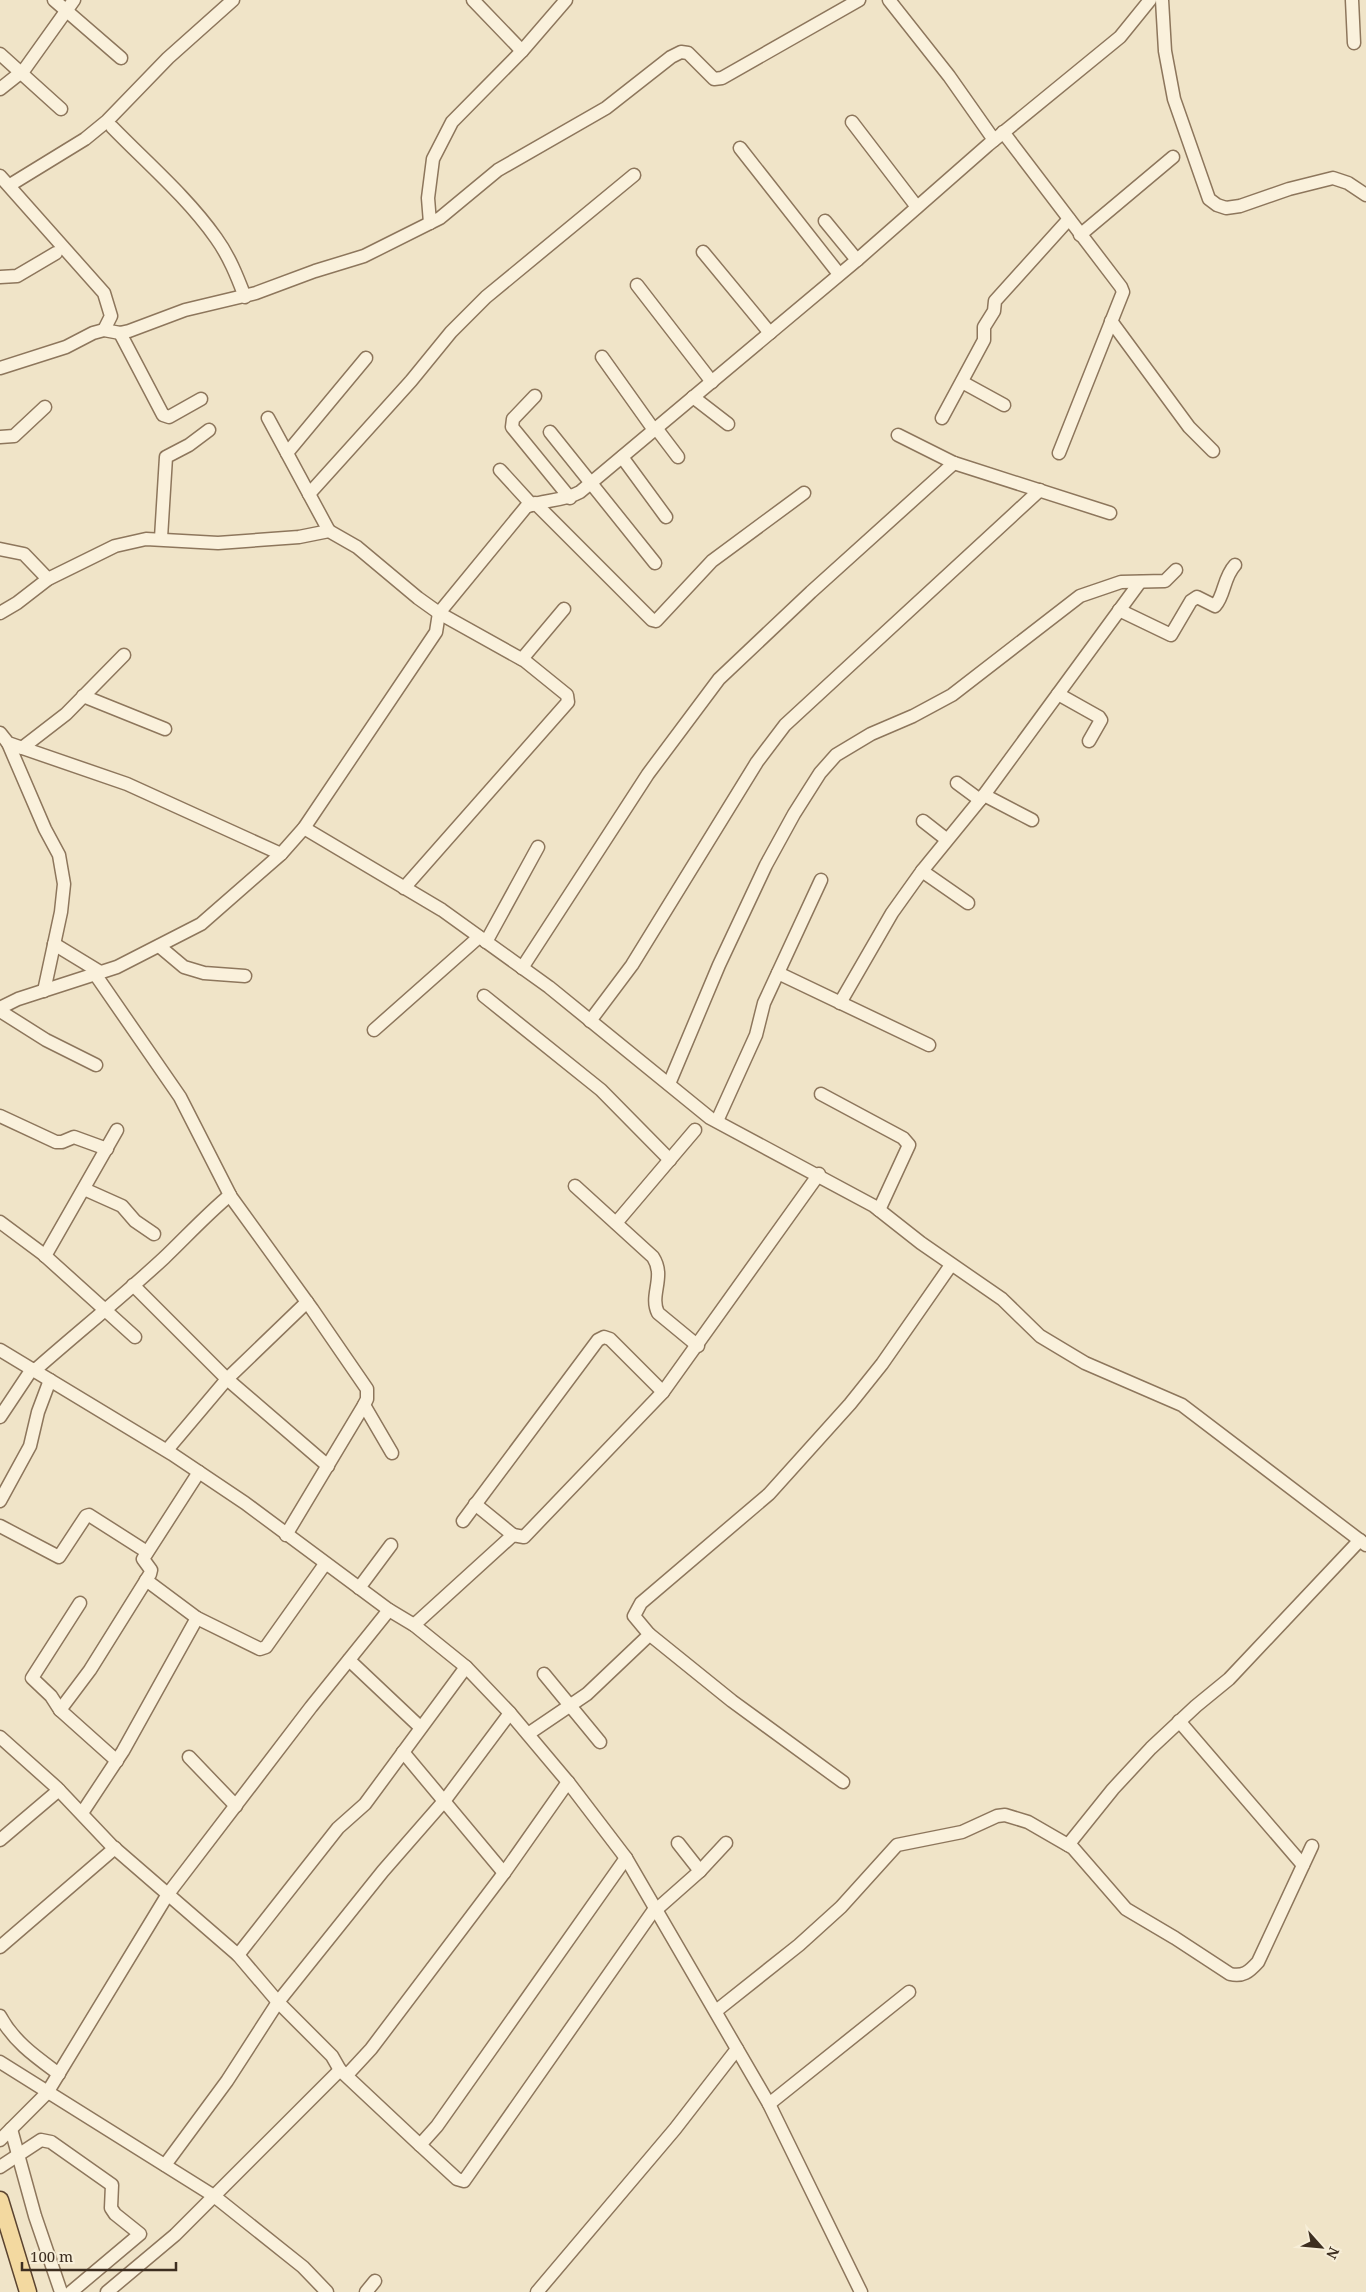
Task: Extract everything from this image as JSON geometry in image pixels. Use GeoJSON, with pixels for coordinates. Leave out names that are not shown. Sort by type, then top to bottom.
{"type":"FeatureCollection","features":[{"type":"Feature","properties":{"kind":"main road"},"geometry":{"type":"LineString","coordinates":[[0,2200],[28,2292]]}},
{"type":"Feature","properties":{"kind":"street"},"geometry":{"type":"LineString","coordinates":[[54,0],[70,5],[121,58]]}},
{"type":"Feature","properties":{"kind":"street"},"geometry":{"type":"LineString","coordinates":[[10,185],[85,139],[107,121],[168,58],[233,0]]}},
{"type":"Feature","properties":{"kind":"street"},"geometry":{"type":"LineString","coordinates":[[473,0],[522,52]]}},
{"type":"Feature","properties":{"kind":"street"},"geometry":{"type":"LineString","coordinates":[[430,223],[428,198],[433,159],[446,133],[463,110],[522,52],[566,0]]}},
{"type":"Feature","properties":{"kind":"street"},"geometry":{"type":"LineString","coordinates":[[0,368],[66,347],[104,330],[120,333],[185,310],[245,296],[364,256],[446,214],[498,170],[606,108],[671,57],[681,52],[688,52],[714,79],[717,79],[859,0]]}},
{"type":"Feature","properties":{"kind":"street"},"geometry":{"type":"LineString","coordinates":[[889,0],[998,136],[1069,219],[1121,287],[1122,292],[1111,321],[1058,453]]}},
{"type":"Feature","properties":{"kind":"street"},"geometry":{"type":"LineString","coordinates":[[96,1065],[46,1040],[0,1010],[18,999],[118,967],[201,924],[281,854],[304,828],[436,632],[440,613],[526,507],[570,498],[591,483],[857,260],[998,136],[1120,37],[1150,0]]}},
{"type":"Feature","properties":{"kind":"street"},"geometry":{"type":"LineString","coordinates":[[1162,0],[1166,51],[1174,100],[1209,199],[1217,205],[1226,208],[1240,206],[1289,188],[1333,178],[1348,184],[1366,195]]}},
{"type":"Feature","properties":{"kind":"street"},"geometry":{"type":"LineString","coordinates":[[1352,0],[1354,42]]}},
{"type":"Feature","properties":{"kind":"street"},"geometry":{"type":"LineString","coordinates":[[0,89],[22,72],[70,5]]}},
{"type":"Feature","properties":{"kind":"street"},"geometry":{"type":"LineString","coordinates":[[0,54],[61,109]]}},
{"type":"Feature","properties":{"kind":"street"},"geometry":{"type":"LineString","coordinates":[[852,122],[917,207]]}},
{"type":"Feature","properties":{"kind":"street"},"geometry":{"type":"LineString","coordinates":[[112,127],[186,203],[216,238],[228,256],[245,296]]}},
{"type":"Feature","properties":{"kind":"street"},"geometry":{"type":"LineString","coordinates":[[740,148],[839,274]]}},
{"type":"Feature","properties":{"kind":"street"},"geometry":{"type":"LineString","coordinates":[[1080,235],[1173,157]]}},
{"type":"Feature","properties":{"kind":"street"},"geometry":{"type":"LineString","coordinates":[[309,494],[411,381],[452,332],[486,297],[634,175]]}},
{"type":"Feature","properties":{"kind":"street"},"geometry":{"type":"LineString","coordinates":[[0,176],[104,293],[111,316],[104,330]]}},
{"type":"Feature","properties":{"kind":"street"},"geometry":{"type":"LineString","coordinates":[[942,418],[984,340],[984,327],[994,311],[995,301],[1069,219]]}},
{"type":"Feature","properties":{"kind":"street"},"geometry":{"type":"LineString","coordinates":[[825,221],[857,260]]}},
{"type":"Feature","properties":{"kind":"street"},"geometry":{"type":"LineString","coordinates":[[703,252],[770,332]]}},
{"type":"Feature","properties":{"kind":"street"},"geometry":{"type":"LineString","coordinates":[[0,277],[17,276],[56,253]]}},
{"type":"Feature","properties":{"kind":"street"},"geometry":{"type":"LineString","coordinates":[[637,286],[712,382]]}},
{"type":"Feature","properties":{"kind":"street"},"geometry":{"type":"LineString","coordinates":[[1111,321],[1189,427],[1213,451]]}},
{"type":"Feature","properties":{"kind":"street"},"geometry":{"type":"LineString","coordinates":[[120,333],[163,415],[169,417],[201,399]]}},
{"type":"Feature","properties":{"kind":"street"},"geometry":{"type":"LineString","coordinates":[[287,453],[366,358]]}},
{"type":"Feature","properties":{"kind":"street"},"geometry":{"type":"LineString","coordinates":[[602,358],[678,457]]}},
{"type":"Feature","properties":{"kind":"street"},"geometry":{"type":"LineString","coordinates":[[962,382],[1004,405]]}},
{"type":"Feature","properties":{"kind":"street"},"geometry":{"type":"LineString","coordinates":[[535,396],[513,419],[512,427],[570,498]]}},
{"type":"Feature","properties":{"kind":"street"},"geometry":{"type":"LineString","coordinates":[[693,398],[728,424]]}},
{"type":"Feature","properties":{"kind":"street"},"geometry":{"type":"LineString","coordinates":[[0,437],[14,436],[45,407]]}},
{"type":"Feature","properties":{"kind":"street"},"geometry":{"type":"LineString","coordinates":[[268,418],[329,531],[356,547],[418,598],[440,613],[522,659],[567,695],[568,702],[404,888]]}},
{"type":"Feature","properties":{"kind":"street"},"geometry":{"type":"LineString","coordinates":[[161,538],[166,457],[190,445],[209,430]]}},
{"type":"Feature","properties":{"kind":"street"},"geometry":{"type":"LineString","coordinates":[[550,432],[655,563]]}},
{"type":"Feature","properties":{"kind":"street"},"geometry":{"type":"LineString","coordinates":[[898,435],[954,463],[1110,513]]}},
{"type":"Feature","properties":{"kind":"street"},"geometry":{"type":"LineString","coordinates":[[622,456],[666,517]]}},
{"type":"Feature","properties":{"kind":"street"},"geometry":{"type":"LineString","coordinates":[[522,968],[648,774],[719,680],[804,599],[954,463]]}},
{"type":"Feature","properties":{"kind":"street"},"geometry":{"type":"LineString","coordinates":[[500,470],[652,620],[656,621],[712,561],[804,493]]}},
{"type":"Feature","properties":{"kind":"street"},"geometry":{"type":"LineString","coordinates":[[590,1021],[632,965],[756,762],[785,725],[1040,490]]}},
{"type":"Feature","properties":{"kind":"street"},"geometry":{"type":"LineString","coordinates":[[0,613],[17,603],[48,579],[115,546],[146,538],[218,543],[299,537],[329,531]]}},
{"type":"Feature","properties":{"kind":"street"},"geometry":{"type":"LineString","coordinates":[[0,549],[24,554],[48,579]]}},
{"type":"Feature","properties":{"kind":"street"},"geometry":{"type":"LineString","coordinates":[[1119,610],[1171,635],[1176,630],[1191,601],[1197,597],[1215,606],[1220,601],[1228,573],[1235,565]]}},
{"type":"Feature","properties":{"kind":"street"},"geometry":{"type":"LineString","coordinates":[[669,1084],[719,965],[766,866],[794,814],[820,773],[836,755],[871,734],[913,716],[952,695],[1080,596],[1121,582],[1165,581],[1176,570]]}},
{"type":"Feature","properties":{"kind":"street"},"geometry":{"type":"LineString","coordinates":[[840,1003],[892,913],[946,839],[982,797],[1140,582]]}},
{"type":"Feature","properties":{"kind":"street"},"geometry":{"type":"LineString","coordinates":[[522,659],[564,608]]}},
{"type":"Feature","properties":{"kind":"street"},"geometry":{"type":"LineString","coordinates":[[22,748],[66,714],[124,655]]}},
{"type":"Feature","properties":{"kind":"street"},"geometry":{"type":"LineString","coordinates":[[1058,694],[1099,718],[1100,720],[1089,741]]}},
{"type":"Feature","properties":{"kind":"street"},"geometry":{"type":"LineString","coordinates":[[83,696],[165,729]]}},
{"type":"Feature","properties":{"kind":"street"},"geometry":{"type":"LineString","coordinates":[[4,738],[22,748],[127,784],[281,854]]}},
{"type":"Feature","properties":{"kind":"street"},"geometry":{"type":"LineString","coordinates":[[4,738],[59,855],[64,884],[44,991]]}},
{"type":"Feature","properties":{"kind":"street"},"geometry":{"type":"LineString","coordinates":[[957,782],[982,797],[1032,820]]}},
{"type":"Feature","properties":{"kind":"street"},"geometry":{"type":"LineString","coordinates":[[923,821],[946,839]]}},
{"type":"Feature","properties":{"kind":"street"},"geometry":{"type":"LineString","coordinates":[[304,828],[442,910],[522,968],[717,1121],[819,1174],[879,1210],[951,1265],[1002,1299],[1029,1327],[1059,1348],[1086,1363],[1182,1405],[1363,1543],[1230,1679],[1179,1721],[1113,1789],[1068,1845]]}},
{"type":"Feature","properties":{"kind":"street"},"geometry":{"type":"LineString","coordinates":[[374,1030],[482,940],[538,847]]}},
{"type":"Feature","properties":{"kind":"street"},"geometry":{"type":"LineString","coordinates":[[922,871],[968,903]]}},
{"type":"Feature","properties":{"kind":"street"},"geometry":{"type":"LineString","coordinates":[[717,1121],[756,1035],[764,1003],[821,880]]}},
{"type":"Feature","properties":{"kind":"street"},"geometry":{"type":"LineString","coordinates":[[54,944],[98,973],[180,1097],[230,1195],[367,1390],[367,1399],[364,1405],[286,1535]]}},
{"type":"Feature","properties":{"kind":"street"},"geometry":{"type":"LineString","coordinates":[[159,946],[184,967],[204,973],[245,976]]}},
{"type":"Feature","properties":{"kind":"street"},"geometry":{"type":"LineString","coordinates":[[778,972],[929,1045]]}},
{"type":"Feature","properties":{"kind":"street"},"geometry":{"type":"LineString","coordinates":[[484,996],[601,1090],[670,1160]]}},
{"type":"Feature","properties":{"kind":"street"},"geometry":{"type":"LineString","coordinates":[[821,1094],[903,1138],[909,1145],[879,1210]]}},
{"type":"Feature","properties":{"kind":"street"},"geometry":{"type":"LineString","coordinates":[[0,1116],[58,1143],[74,1136],[107,1149]]}},
{"type":"Feature","properties":{"kind":"street"},"geometry":{"type":"LineString","coordinates":[[45,1256],[117,1130]]}},
{"type":"Feature","properties":{"kind":"street"},"geometry":{"type":"LineString","coordinates":[[616,1223],[695,1130]]}},
{"type":"Feature","properties":{"kind":"street"},"geometry":{"type":"LineString","coordinates":[[476,1504],[513,1535],[524,1537],[663,1392],[698,1346],[819,1174]]}},
{"type":"Feature","properties":{"kind":"street"},"geometry":{"type":"LineString","coordinates":[[575,1186],[653,1257],[658,1264],[659,1283],[656,1309],[658,1313],[698,1346]]}},
{"type":"Feature","properties":{"kind":"street"},"geometry":{"type":"LineString","coordinates":[[84,1189],[122,1206],[136,1221],[154,1234]]}},
{"type":"Feature","properties":{"kind":"street"},"geometry":{"type":"LineString","coordinates":[[0,1417],[33,1370],[133,1285],[193,1230],[202,1218],[230,1195]]}},
{"type":"Feature","properties":{"kind":"street"},"geometry":{"type":"LineString","coordinates":[[0,1222],[45,1256],[135,1337]]}},
{"type":"Feature","properties":{"kind":"street"},"geometry":{"type":"LineString","coordinates":[[843,1782],[732,1701],[649,1634],[634,1616],[637,1608],[769,1494],[850,1404],[882,1364],[951,1265]]}},
{"type":"Feature","properties":{"kind":"street"},"geometry":{"type":"LineString","coordinates":[[133,1285],[227,1379],[328,1466]]}},
{"type":"Feature","properties":{"kind":"street"},"geometry":{"type":"LineString","coordinates":[[167,1450],[227,1379],[307,1302]]}},
{"type":"Feature","properties":{"kind":"street"},"geometry":{"type":"LineString","coordinates":[[463,1521],[598,1340],[604,1337],[610,1339],[663,1392]]}},
{"type":"Feature","properties":{"kind":"street"},"geometry":{"type":"LineString","coordinates":[[0,1350],[167,1450],[245,1503],[325,1564],[389,1610],[414,1625],[466,1667],[510,1712],[568,1782],[626,1858],[769,2104],[861,2292]]}},
{"type":"Feature","properties":{"kind":"street"},"geometry":{"type":"LineString","coordinates":[[1,1496],[30,1446],[38,1412],[50,1380]]}},
{"type":"Feature","properties":{"kind":"street"},"geometry":{"type":"LineString","coordinates":[[364,1405],[392,1453]]}},
{"type":"Feature","properties":{"kind":"street"},"geometry":{"type":"LineString","coordinates":[[60,1710],[90,1670],[146,1580],[150,1570],[143,1559],[199,1472]]}},
{"type":"Feature","properties":{"kind":"street"},"geometry":{"type":"LineString","coordinates":[[0,1526],[59,1557],[86,1516],[89,1515],[147,1552]]}},
{"type":"Feature","properties":{"kind":"street"},"geometry":{"type":"LineString","coordinates":[[414,1625],[513,1535]]}},
{"type":"Feature","properties":{"kind":"street"},"geometry":{"type":"LineString","coordinates":[[359,1588],[391,1545]]}},
{"type":"Feature","properties":{"kind":"street"},"geometry":{"type":"LineString","coordinates":[[146,1580],[197,1618],[260,1649],[266,1647],[325,1564]]}},
{"type":"Feature","properties":{"kind":"street"},"geometry":{"type":"LineString","coordinates":[[80,1603],[32,1678],[51,1696],[60,1710],[116,1761]]}},
{"type":"Feature","properties":{"kind":"street"},"geometry":{"type":"LineString","coordinates":[[0,2140],[48,2093],[168,1894],[389,1610]]}},
{"type":"Feature","properties":{"kind":"street"},"geometry":{"type":"LineString","coordinates":[[82,1814],[116,1761],[197,1618]]}},
{"type":"Feature","properties":{"kind":"street"},"geometry":{"type":"LineString","coordinates":[[528,1734],[587,1694],[649,1634]]}},
{"type":"Feature","properties":{"kind":"street"},"geometry":{"type":"LineString","coordinates":[[349,1660],[420,1727]]}},
{"type":"Feature","properties":{"kind":"street"},"geometry":{"type":"LineString","coordinates":[[238,1955],[338,1828],[364,1804],[466,1667]]}},
{"type":"Feature","properties":{"kind":"street"},"geometry":{"type":"LineString","coordinates":[[544,1674],[600,1742]]}},
{"type":"Feature","properties":{"kind":"street"},"geometry":{"type":"LineString","coordinates":[[164,2165],[226,2081],[278,2002],[309,1966],[372,1884],[445,1800],[510,1712]]}},
{"type":"Feature","properties":{"kind":"street"},"geometry":{"type":"LineString","coordinates":[[1179,1721],[1303,1865]]}},
{"type":"Feature","properties":{"kind":"street"},"geometry":{"type":"LineString","coordinates":[[0,1737],[59,1790],[115,1848],[238,1955],[278,2002],[332,2056],[344,2072],[457,2179],[464,2181],[656,1908],[700,1871],[726,1843]]}},
{"type":"Feature","properties":{"kind":"street"},"geometry":{"type":"LineString","coordinates":[[403,1752],[445,1800],[504,1874]]}},
{"type":"Feature","properties":{"kind":"street"},"geometry":{"type":"LineString","coordinates":[[189,1756],[236,1806]]}},
{"type":"Feature","properties":{"kind":"street"},"geometry":{"type":"LineString","coordinates":[[107,2292],[175,2235],[344,2072],[372,2049],[504,1874],[568,1782]]}},
{"type":"Feature","properties":{"kind":"street"},"geometry":{"type":"LineString","coordinates":[[0,1840],[59,1790]]}},
{"type":"Feature","properties":{"kind":"street"},"geometry":{"type":"LineString","coordinates":[[716,2011],[841,1907],[897,1844],[962,1832],[996,1816],[1004,1815],[1028,1822],[1068,1845],[1126,1909],[1230,1974],[1239,1976],[1246,1974],[1258,1962],[1312,1846]]}},
{"type":"Feature","properties":{"kind":"street"},"geometry":{"type":"LineString","coordinates":[[678,1843],[700,1871]]}},
{"type":"Feature","properties":{"kind":"street"},"geometry":{"type":"LineString","coordinates":[[0,1947],[115,1848]]}},
{"type":"Feature","properties":{"kind":"street"},"geometry":{"type":"LineString","coordinates":[[420,2145],[436,2126],[626,1858]]}},
{"type":"Feature","properties":{"kind":"street"},"geometry":{"type":"LineString","coordinates":[[769,2104],[908,1992]]}},
{"type":"Feature","properties":{"kind":"street"},"geometry":{"type":"LineString","coordinates":[[0,2016],[20,2044],[59,2074]]}},
{"type":"Feature","properties":{"kind":"street"},"geometry":{"type":"LineString","coordinates":[[537,2292],[675,2129],[737,2049]]}},
{"type":"Feature","properties":{"kind":"street"},"geometry":{"type":"LineString","coordinates":[[0,2062],[214,2196],[303,2267],[320,2290]]}},
{"type":"Feature","properties":{"kind":"street"},"geometry":{"type":"LineString","coordinates":[[11,2129],[35,2216],[61,2292]]}},
{"type":"Feature","properties":{"kind":"street"},"geometry":{"type":"LineString","coordinates":[[0,2167],[41,2140],[51,2142],[112,2185],[111,2208],[115,2214],[140,2234],[71,2292]]}},
{"type":"Feature","properties":{"kind":"street"},"geometry":{"type":"LineString","coordinates":[[366,2292],[375,2281]]}}]}
